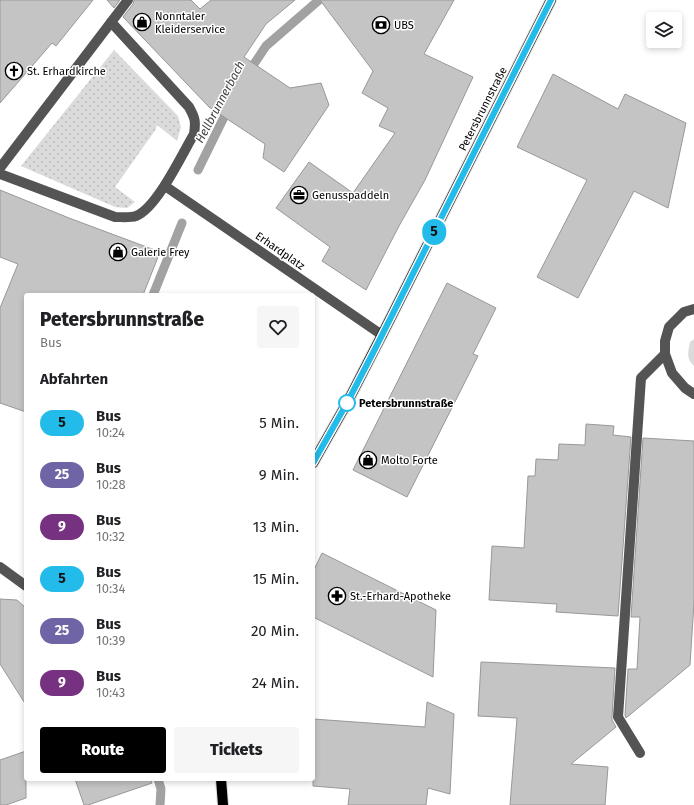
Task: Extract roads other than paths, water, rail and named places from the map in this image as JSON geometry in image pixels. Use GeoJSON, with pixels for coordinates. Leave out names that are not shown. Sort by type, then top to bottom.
{"type":"FeatureCollection","features":[{"type":"Feature","properties":{"kind":"main road","name":"Petersbrunnstraße"},"geometry":{"type":"LineString","coordinates":[[315,459],[382,336],[551,0]]}},
{"type":"Feature","properties":{"kind":"main road"},"geometry":{"type":"LineString","coordinates":[[221,781],[223,805]]}},
{"type":"Feature","properties":{"kind":"street"},"geometry":{"type":"LineString","coordinates":[[0,168],[128,0]]}},
{"type":"Feature","properties":{"kind":"street"},"geometry":{"type":"LineString","coordinates":[[0,174],[115,217],[135,217],[152,204],[165,186],[194,134],[195,117],[189,107],[111,22]]}},
{"type":"Feature","properties":{"kind":"street","name":"Erhardplatz"},"geometry":{"type":"LineString","coordinates":[[165,186],[382,336]]}},
{"type":"Feature","properties":{"kind":"street"},"geometry":{"type":"LineString","coordinates":[[694,310],[684,312],[669,327],[665,341],[665,354],[672,373],[694,394]]}},
{"type":"Feature","properties":{"kind":"street"},"geometry":{"type":"LineString","coordinates":[[640,753],[618,716],[641,378],[665,354]]}},
{"type":"Feature","properties":{"kind":"street"},"geometry":{"type":"LineString","coordinates":[[0,567],[24,585]]}},
{"type":"Feature","properties":{"kind":"waterway","name":"Hellbrunnerbach"},"geometry":{"type":"LineString","coordinates":[[248,73],[266,46],[319,0]]}},
{"type":"Feature","properties":{"kind":"waterway","name":"Hellbrunnerbach"},"geometry":{"type":"LineString","coordinates":[[198,170],[229,107]]}},
{"type":"Feature","properties":{"kind":"waterway","name":"Hellbrunnerbach"},"geometry":{"type":"LineString","coordinates":[[154,293],[182,223]]}},
{"type":"Feature","properties":{"kind":"waterway","name":"Hellbrunnerbach"},"geometry":{"type":"LineString","coordinates":[[159,781],[161,789],[160,805]]}},
{"type":"Feature","properties":{"kind":"place","name":"Nonntaler Kleiderservice"},"geometry":{"type":"Point","coordinates":[142,22]}},
{"type":"Feature","properties":{"kind":"place","name":"UBS"},"geometry":{"type":"Point","coordinates":[381,25]}},
{"type":"Feature","properties":{"kind":"place","name":"St. Erhardkirche"},"geometry":{"type":"Point","coordinates":[14,71]}},
{"type":"Feature","properties":{"kind":"place","name":"Genusspaddeln"},"geometry":{"type":"Point","coordinates":[299,195]}},
{"type":"Feature","properties":{"kind":"place","name":"Galerie Frey"},"geometry":{"type":"Point","coordinates":[118,252]}},
{"type":"Feature","properties":{"kind":"place","name":"Petersbrunnstraße"},"geometry":{"type":"Point","coordinates":[347,403]}},
{"type":"Feature","properties":{"kind":"place","name":"Molto Forte"},"geometry":{"type":"Point","coordinates":[368,460]}},
{"type":"Feature","properties":{"kind":"place","name":"St.-Erhard-Apotheke"},"geometry":{"type":"Point","coordinates":[337,596]}}]}
